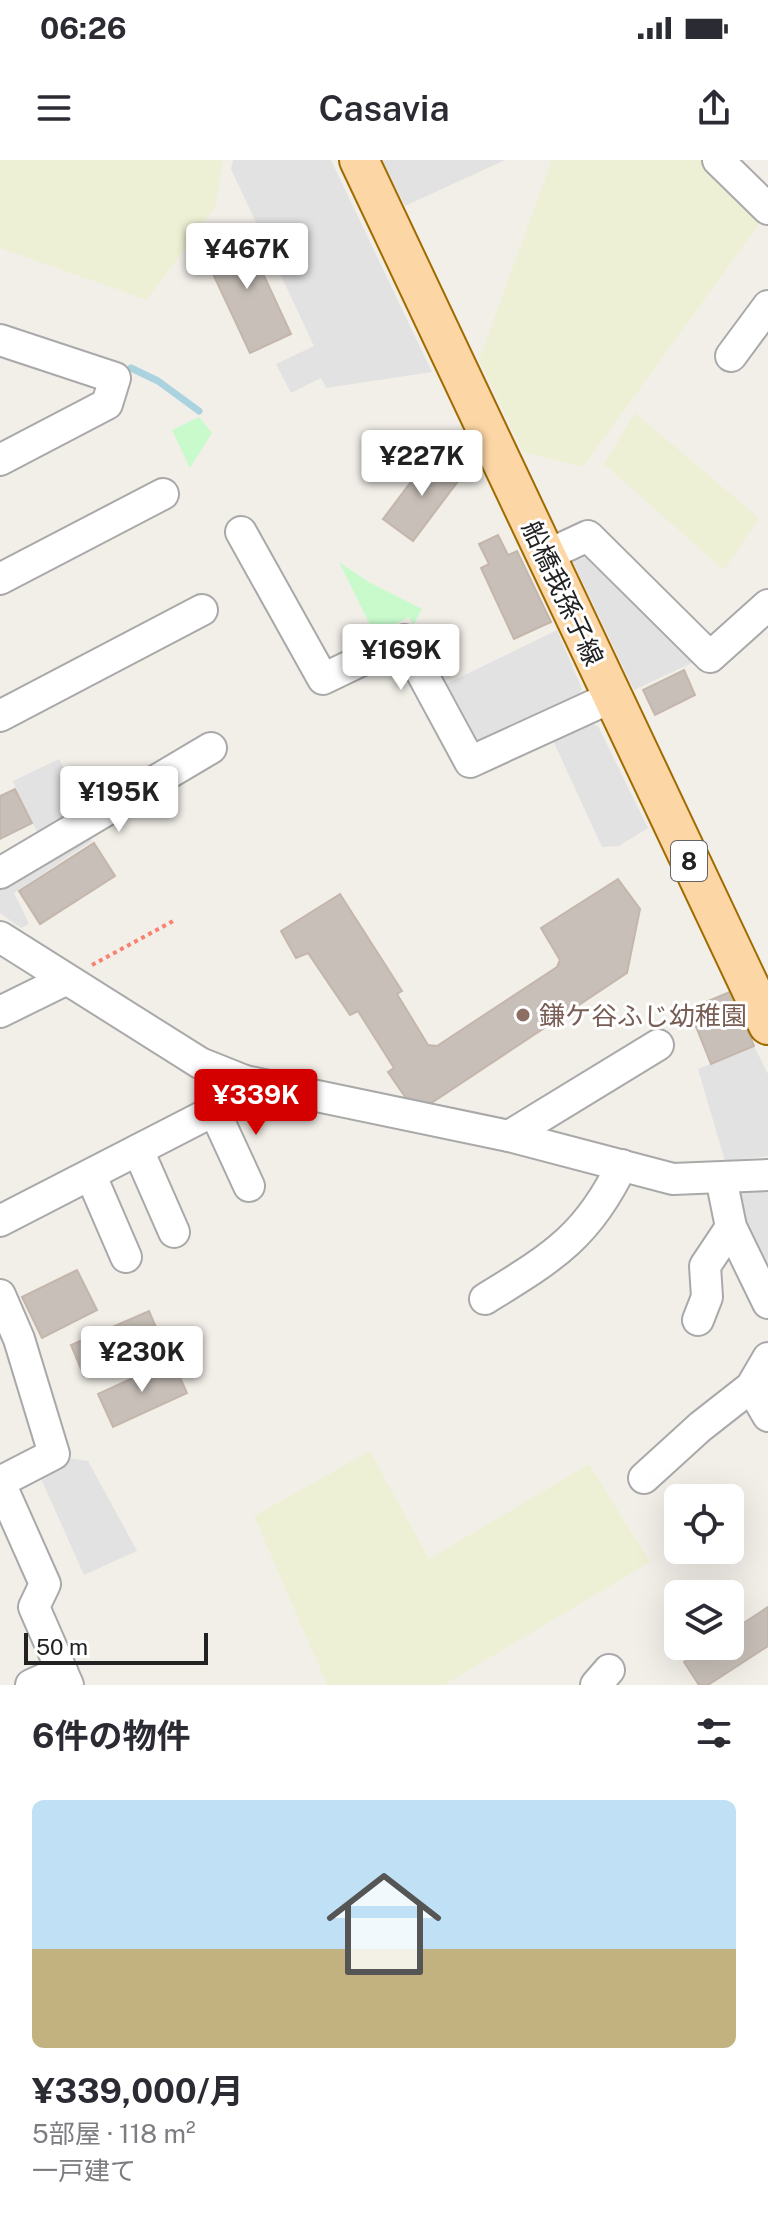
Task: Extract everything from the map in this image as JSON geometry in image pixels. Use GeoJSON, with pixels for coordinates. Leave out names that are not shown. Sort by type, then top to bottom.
{"type":"FeatureCollection","features":[{"type":"Feature","properties":{"kind":"main road","name":"船橋我孫子線"},"geometry":{"type":"LineString","coordinates":[[359,160],[768,1025]]}},
{"type":"Feature","properties":{"kind":"street"},"geometry":{"type":"LineString","coordinates":[[718,160],[768,209]]}},
{"type":"Feature","properties":{"kind":"street"},"geometry":{"type":"LineString","coordinates":[[731,356],[768,306]]}},
{"type":"Feature","properties":{"kind":"street"},"geometry":{"type":"LineString","coordinates":[[0,340],[115,378],[107,404],[0,460]]}},
{"type":"Feature","properties":{"kind":"street"},"geometry":{"type":"LineString","coordinates":[[0,579],[163,494]]}},
{"type":"Feature","properties":{"kind":"street"},"geometry":{"type":"LineString","coordinates":[[241,532],[323,679],[404,640],[470,762],[612,697]]}},
{"type":"Feature","properties":{"kind":"street"},"geometry":{"type":"LineString","coordinates":[[545,556],[588,536],[710,657],[768,605]]}},
{"type":"Feature","properties":{"kind":"street"},"geometry":{"type":"LineString","coordinates":[[0,716],[102,648],[202,610]]}},
{"type":"Feature","properties":{"kind":"street"},"geometry":{"type":"LineString","coordinates":[[0,873],[211,748]]}},
{"type":"Feature","properties":{"kind":"street"},"geometry":{"type":"LineString","coordinates":[[0,937],[200,1063],[245,1081],[509,1136],[673,1179],[768,1175]]}},
{"type":"Feature","properties":{"kind":"street"},"geometry":{"type":"LineString","coordinates":[[0,1012],[65,980]]}},
{"type":"Feature","properties":{"kind":"street"},"geometry":{"type":"LineString","coordinates":[[509,1136],[658,1045]]}},
{"type":"Feature","properties":{"kind":"street"},"geometry":{"type":"LineString","coordinates":[[0,1221],[227,1104],[245,1081]]}},
{"type":"Feature","properties":{"kind":"street"},"geometry":{"type":"LineString","coordinates":[[214,1110],[249,1186]]}},
{"type":"Feature","properties":{"kind":"street"},"geometry":{"type":"LineString","coordinates":[[138,1150],[174,1232]]}},
{"type":"Feature","properties":{"kind":"street"},"geometry":{"type":"LineString","coordinates":[[485,1299],[559,1253],[605,1201],[622,1165]]}},
{"type":"Feature","properties":{"kind":"street"},"geometry":{"type":"LineString","coordinates":[[91,1176],[126,1257]]}},
{"type":"Feature","properties":{"kind":"street"},"geometry":{"type":"LineString","coordinates":[[721,1178],[731,1227],[768,1303]]}},
{"type":"Feature","properties":{"kind":"street"},"geometry":{"type":"LineString","coordinates":[[698,1320],[707,1297],[705,1266],[731,1227]]}},
{"type":"Feature","properties":{"kind":"street"},"geometry":{"type":"LineString","coordinates":[[0,1295],[19,1339],[54,1454],[0,1482],[45,1584],[34,1607],[65,1678],[31,1685]]}},
{"type":"Feature","properties":{"kind":"street"},"geometry":{"type":"LineString","coordinates":[[644,1478],[700,1427],[751,1387],[768,1358]]}},
{"type":"Feature","properties":{"kind":"street"},"geometry":{"type":"LineString","coordinates":[[751,1387],[768,1416]]}},
{"type":"Feature","properties":{"kind":"path"},"geometry":{"type":"LineString","coordinates":[[65,980],[175,920]]}},
{"type":"Feature","properties":{"kind":"green space"},"geometry":{"type":"Polygon","coordinates":[[[0,160],[223,160],[215,207],[147,300],[0,248],[0,160]]]}},
{"type":"Feature","properties":{"kind":"green space"},"geometry":{"type":"Polygon","coordinates":[[[552,160],[705,160],[765,216],[583,467],[523,452],[479,360],[552,160]]]}},
{"type":"Feature","properties":{"kind":"green space"},"geometry":{"type":"Polygon","coordinates":[[[635,413],[759,518],[724,570],[604,464],[635,413]]]}},
{"type":"Feature","properties":{"kind":"green space"},"geometry":{"type":"Polygon","coordinates":[[[199,417],[212,433],[190,468],[172,430],[199,417]]]}},
{"type":"Feature","properties":{"kind":"green space"},"geometry":{"type":"Polygon","coordinates":[[[339,562],[367,581],[422,609],[413,625],[409,617],[375,635],[339,562]]]}},
{"type":"Feature","properties":{"kind":"green space"},"geometry":{"type":"Polygon","coordinates":[[[370,1451],[429,1559],[589,1464],[650,1562],[444,1685],[327,1685],[254,1516],[370,1451]]]}},
{"type":"Feature","properties":{"kind":"shaded area"},"geometry":{"type":"Polygon","coordinates":[[[233,160],[331,160],[432,372],[326,388],[321,378],[291,393],[276,364],[314,346],[231,169],[233,160]]]}},
{"type":"Feature","properties":{"kind":"shaded area"},"geometry":{"type":"Polygon","coordinates":[[[382,160],[505,160],[405,206],[382,160]]]}},
{"type":"Feature","properties":{"kind":"shaded area"},"geometry":{"type":"Polygon","coordinates":[[[596,553],[696,661],[634,690],[573,562],[596,553]]]}},
{"type":"Feature","properties":{"kind":"shaded area"},"geometry":{"type":"Polygon","coordinates":[[[557,630],[582,689],[573,703],[484,749],[463,741],[436,689],[557,630]]]}},
{"type":"Feature","properties":{"kind":"shaded area"},"geometry":{"type":"Polygon","coordinates":[[[584,721],[598,726],[648,828],[619,846],[602,847],[550,734],[584,721]]]}},
{"type":"Feature","properties":{"kind":"shaded area"},"geometry":{"type":"Polygon","coordinates":[[[59,759],[84,810],[38,834],[13,781],[59,759]]]}},
{"type":"Feature","properties":{"kind":"shaded area"},"geometry":{"type":"Polygon","coordinates":[[[83,830],[92,841],[14,893],[29,924],[21,928],[0,913],[0,882],[83,830]]]}},
{"type":"Feature","properties":{"kind":"shaded area"},"geometry":{"type":"Polygon","coordinates":[[[754,1046],[768,1074],[768,1156],[725,1161],[698,1069],[754,1046]]]}},
{"type":"Feature","properties":{"kind":"shaded area"},"geometry":{"type":"Polygon","coordinates":[[[768,1189],[768,1278],[730,1194],[768,1189]]]}},
{"type":"Feature","properties":{"kind":"shaded area"},"geometry":{"type":"Polygon","coordinates":[[[67,1458],[88,1461],[137,1551],[84,1575],[39,1474],[67,1458]]]}},
{"type":"Feature","properties":{"kind":"building"},"geometry":{"type":"Polygon","coordinates":[[[241,226],[291,334],[250,353],[206,259],[216,254],[210,240],[241,226]]]}},
{"type":"Feature","properties":{"kind":"building"},"geometry":{"type":"Polygon","coordinates":[[[432,454],[462,476],[413,541],[383,519],[432,454]]]}},
{"type":"Feature","properties":{"kind":"building"},"geometry":{"type":"Polygon","coordinates":[[[498,535],[508,555],[517,551],[551,622],[514,639],[481,568],[489,564],[479,544],[498,535]]]}},
{"type":"Feature","properties":{"kind":"building"},"geometry":{"type":"Polygon","coordinates":[[[684,670],[695,695],[655,715],[643,690],[684,670]]]}},
{"type":"Feature","properties":{"kind":"building"},"geometry":{"type":"Polygon","coordinates":[[[15,789],[32,823],[0,839],[0,796],[15,789]]]}},
{"type":"Feature","properties":{"kind":"building"},"geometry":{"type":"Polygon","coordinates":[[[94,843],[115,876],[40,924],[19,891],[94,843]]]}},
{"type":"Feature","properties":{"kind":"building"},"geometry":{"type":"Polygon","coordinates":[[[618,879],[640,909],[627,973],[430,1104],[408,1101],[388,1072],[394,1068],[358,1011],[350,1015],[308,953],[296,958],[281,931],[340,894],[402,991],[397,994],[428,1045],[437,1046],[557,967],[560,960],[541,928],[618,879]]]}},
{"type":"Feature","properties":{"kind":"building"},"geometry":{"type":"Polygon","coordinates":[[[732,991],[754,1046],[711,1064],[689,1009],[732,991]]]}},
{"type":"Feature","properties":{"kind":"building"},"geometry":{"type":"Polygon","coordinates":[[[77,1270],[97,1310],[42,1338],[22,1297],[77,1270]]]}},
{"type":"Feature","properties":{"kind":"building"},"geometry":{"type":"Polygon","coordinates":[[[149,1311],[162,1342],[84,1376],[71,1345],[149,1311]]]}},
{"type":"Feature","properties":{"kind":"building"},"geometry":{"type":"Polygon","coordinates":[[[172,1360],[187,1393],[113,1427],[98,1394],[172,1360]]]}},
{"type":"Feature","properties":{"kind":"building"},"geometry":{"type":"Polygon","coordinates":[[[768,1607],[768,1646],[708,1685],[699,1685],[684,1662],[744,1660],[744,1623],[768,1607]]]}},
{"type":"Feature","properties":{"kind":"waterway"},"geometry":{"type":"LineString","coordinates":[[131,368],[158,381],[199,411]]}},
{"type":"Feature","properties":{"kind":"place","name":"鎌ケ谷ふじ幼稚園"},"geometry":{"type":"Point","coordinates":[523,1015]}}]}
